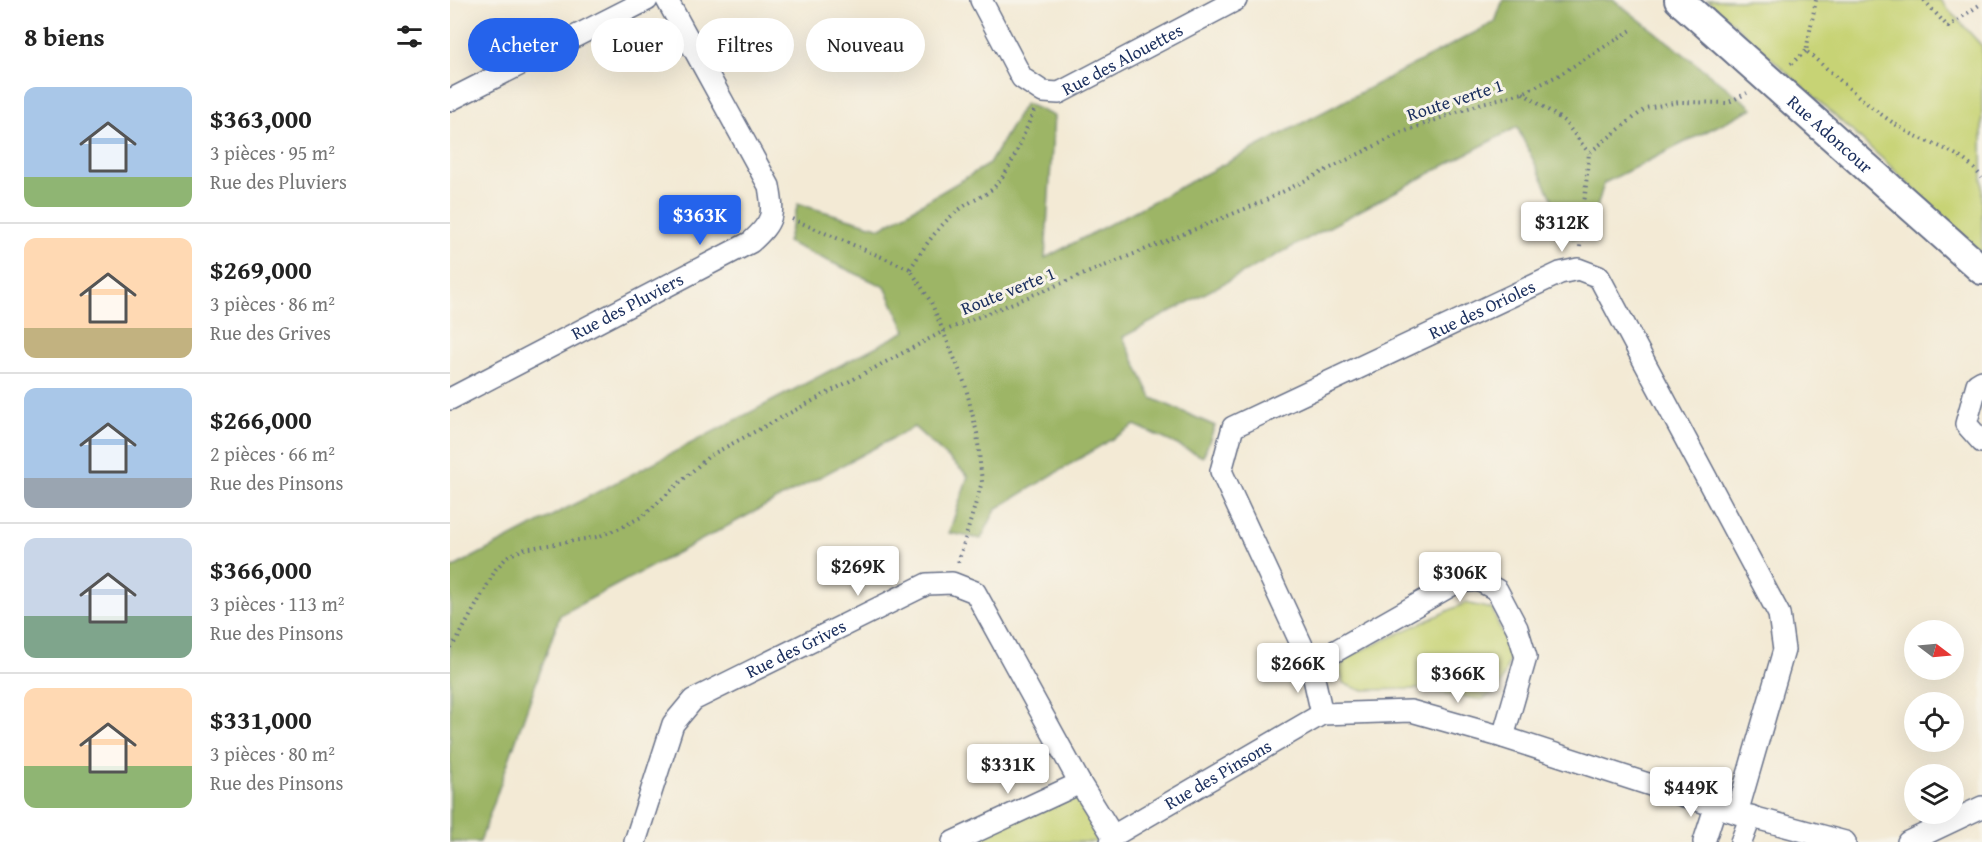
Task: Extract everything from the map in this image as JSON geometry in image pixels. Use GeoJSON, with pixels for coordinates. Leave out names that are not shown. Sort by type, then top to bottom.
{"type":"FeatureCollection","features":[{"type":"Feature","properties":{"kind":"street"},"geometry":{"type":"LineString","coordinates":[[450,100],[647,0]]}},
{"type":"Feature","properties":{"kind":"street"},"geometry":{"type":"LineString","coordinates":[[667,0],[769,186],[773,211]]}},
{"type":"Feature","properties":{"kind":"street","name":"Rue des Alouettes"},"geometry":{"type":"LineString","coordinates":[[981,0],[1022,78],[1043,92],[1059,93],[1236,0]]}},
{"type":"Feature","properties":{"kind":"street","name":"Rue Adoncour"},"geometry":{"type":"LineString","coordinates":[[1679,0],[1982,270]]}},
{"type":"Feature","properties":{"kind":"street","name":"Rue des Pluviers"},"geometry":{"type":"LineString","coordinates":[[450,399],[751,242],[764,230],[773,211]]}},
{"type":"Feature","properties":{"kind":"street"},"geometry":{"type":"LineString","coordinates":[[1578,269],[1599,277],[1779,614],[1784,650],[1744,814],[1741,842]]}},
{"type":"Feature","properties":{"kind":"street","name":"Rue des Orioles"},"geometry":{"type":"LineString","coordinates":[[1311,665],[1221,471],[1233,427],[1560,273],[1578,269]]}},
{"type":"Feature","properties":{"kind":"street"},"geometry":{"type":"LineString","coordinates":[[1982,381],[1977,384],[1966,424],[1982,442]]}},
{"type":"Feature","properties":{"kind":"street"},"geometry":{"type":"LineString","coordinates":[[1322,714],[1311,665],[1457,582],[1478,580],[1497,590],[1517,628],[1526,657],[1503,737]]}},
{"type":"Feature","properties":{"kind":"street"},"geometry":{"type":"LineString","coordinates":[[952,583],[975,592],[1080,783],[953,842]]}},
{"type":"Feature","properties":{"kind":"street","name":"Rue des Grives"},"geometry":{"type":"LineString","coordinates":[[635,842],[672,724],[693,700],[927,584],[952,583]]}},
{"type":"Feature","properties":{"kind":"street","name":"Rue des Pinsons"},"geometry":{"type":"LineString","coordinates":[[1080,783],[1112,839],[1322,714],[1411,711],[1503,737],[1744,814],[1845,842]]}},
{"type":"Feature","properties":{"kind":"street"},"geometry":{"type":"LineString","coordinates":[[1704,842],[1716,805]]}},
{"type":"Feature","properties":{"kind":"street"},"geometry":{"type":"LineString","coordinates":[[1908,842],[1982,807]]}},
{"type":"Feature","properties":{"kind":"path"},"geometry":{"type":"LineString","coordinates":[[1589,153],[1646,108],[1680,102],[1727,103],[1771,82],[1806,51],[1816,0]]}},
{"type":"Feature","properties":{"kind":"path"},"geometry":{"type":"LineString","coordinates":[[1924,0],[1948,27],[1982,3]]}},
{"type":"Feature","properties":{"kind":"path","name":"Route verte 1"},"geometry":{"type":"LineString","coordinates":[[450,647],[457,640],[496,569],[508,556],[524,549],[597,537],[635,520],[643,516],[709,456],[944,331],[1262,202],[1403,132],[1482,103],[1522,93],[1559,75],[1633,28]]}},
{"type":"Feature","properties":{"kind":"path"},"geometry":{"type":"LineString","coordinates":[[1806,51],[1880,112],[1908,132],[1966,160],[1982,178]]}},
{"type":"Feature","properties":{"kind":"path"},"geometry":{"type":"LineString","coordinates":[[910,269],[942,223],[992,189],[1007,170],[1043,92]]}},
{"type":"Feature","properties":{"kind":"path"},"geometry":{"type":"LineString","coordinates":[[1522,93],[1564,121],[1589,153],[1578,269]]}},
{"type":"Feature","properties":{"kind":"path"},"geometry":{"type":"LineString","coordinates":[[773,211],[910,269],[931,302],[965,384],[977,433],[982,482],[952,583]]}},
{"type":"Feature","properties":{"kind":"green space"},"geometry":{"type":"Polygon","coordinates":[[[1503,0],[1614,0],[1753,108],[1604,183],[1589,235],[1572,239],[1517,127],[1123,337],[1152,398],[1215,426],[1203,457],[1135,425],[996,509],[981,539],[949,533],[968,476],[914,427],[560,615],[480,842],[450,842],[450,569],[906,331],[885,287],[787,242],[798,204],[881,228],[989,164],[1025,103],[1054,116],[1045,258],[1495,22],[1503,0]]]}},
{"type":"Feature","properties":{"kind":"green space"},"geometry":{"type":"Polygon","coordinates":[[[1707,0],[1940,0],[1982,46],[1982,255],[1887,163],[1707,0]]]}},
{"type":"Feature","properties":{"kind":"green space"},"geometry":{"type":"Polygon","coordinates":[[[1465,603],[1492,609],[1511,655],[1499,689],[1482,700],[1417,689],[1360,690],[1343,683],[1340,669],[1345,658],[1465,603]]]}},
{"type":"Feature","properties":{"kind":"green space"},"geometry":{"type":"Polygon","coordinates":[[[1076,791],[1105,842],[966,842],[1076,791]]]}}]}
